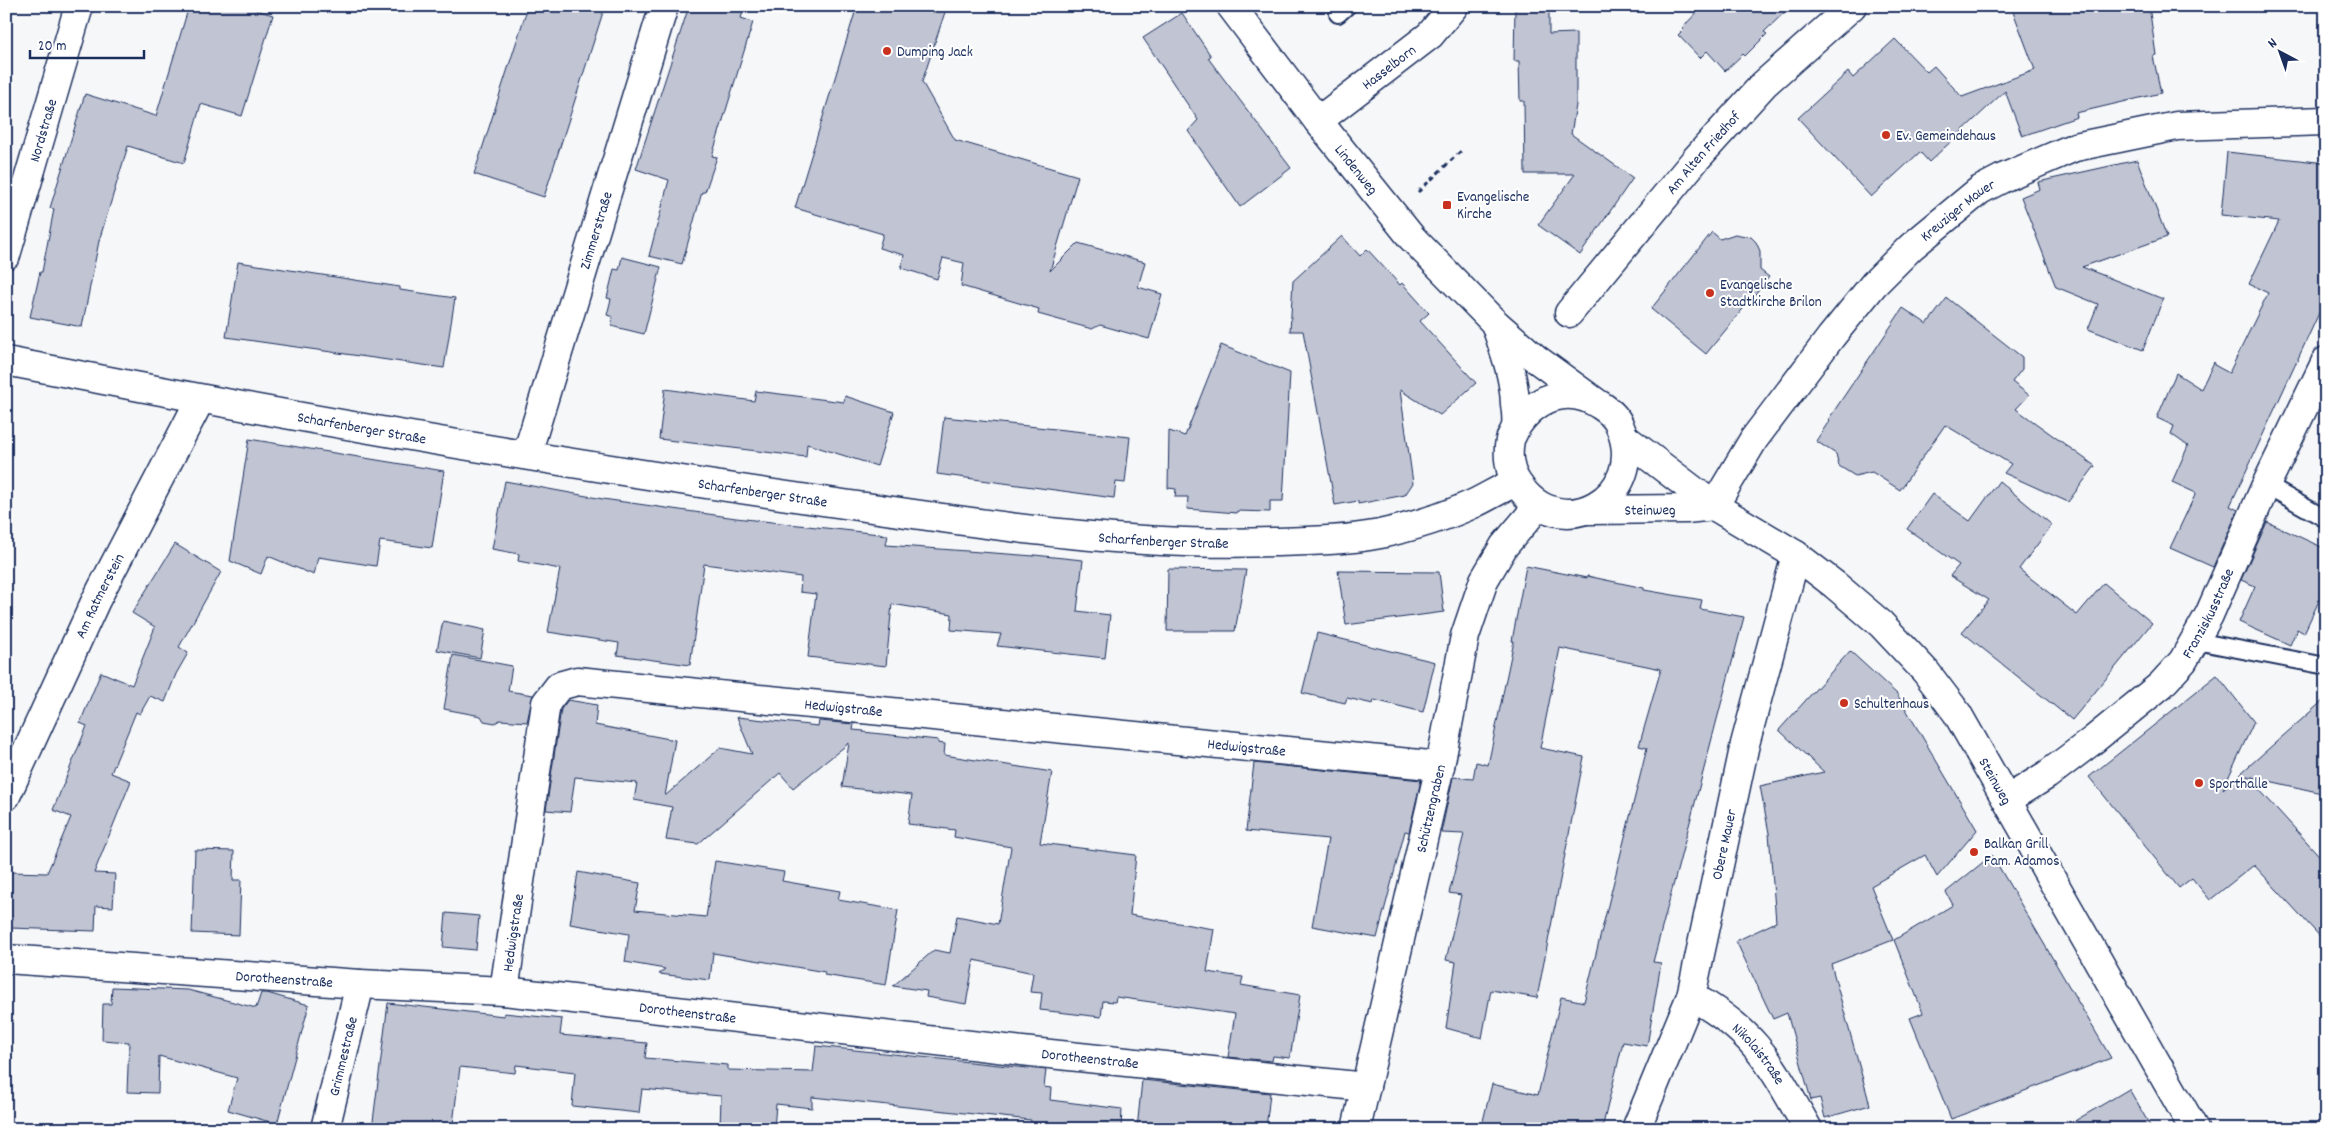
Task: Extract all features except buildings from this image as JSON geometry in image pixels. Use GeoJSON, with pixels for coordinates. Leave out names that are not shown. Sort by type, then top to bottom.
{"type":"FeatureCollection","features":[{"type":"Feature","properties":{"kind":"street","name":"Nordstraße"},"geometry":{"type":"LineString","coordinates":[[6,255],[78,6]]}},
{"type":"Feature","properties":{"kind":"street","name":"Zimmerstraße"},"geometry":{"type":"LineString","coordinates":[[527,454],[664,6]]}},
{"type":"Feature","properties":{"kind":"street","name":"Lindenweg"},"geometry":{"type":"LineString","coordinates":[[1230,6],[1318,121],[1412,238],[1494,322],[1535,358],[1594,401]]}},
{"type":"Feature","properties":{"kind":"street","name":"Hasselborn"},"geometry":{"type":"LineString","coordinates":[[1318,121],[1430,35],[1454,6]]}},
{"type":"Feature","properties":{"kind":"street","name":"Am Alten Friedhof"},"geometry":{"type":"LineString","coordinates":[[1569,313],[1696,159],[1758,91],[1852,6]]}},
{"type":"Feature","properties":{"kind":"street","name":"Kreuziger Mauer"},"geometry":{"type":"LineString","coordinates":[[1714,506],[1754,439],[1831,337],[1874,284],[1911,247],[1980,190],[2004,177],[2075,148],[2177,126],[2326,121]]}},
{"type":"Feature","properties":{"kind":"street","name":"Lindenweg"},"geometry":{"type":"LineString","coordinates":[[1494,322],[1510,368],[1515,398],[1516,427]]}},
{"type":"Feature","properties":{"kind":"street","name":"Scharfenberger Straße"},"geometry":{"type":"LineString","coordinates":[[6,361],[200,400],[725,488],[948,520],[1126,539],[1235,544],[1334,540],[1378,534],[1448,514],[1476,503],[1516,482]]}},
{"type":"Feature","properties":{"kind":"street","name":"Franziskusstraße"},"geometry":{"type":"LineString","coordinates":[[2007,800],[2047,776],[2161,686],[2183,661],[2196,641],[2266,485],[2326,361]]}},
{"type":"Feature","properties":{"kind":"street"},"geometry":{"type":"LineString","coordinates":[[1572,395],[1594,401],[1608,410],[1614,417],[1619,423],[1626,439],[1626,465],[1616,489],[1604,501],[1588,510],[1572,513],[1554,512],[1538,506],[1525,495],[1516,482],[1510,468],[1510,440],[1516,427],[1524,414],[1549,398],[1572,395]]}},
{"type":"Feature","properties":{"kind":"street","name":"Am Ratmerstein"},"geometry":{"type":"LineString","coordinates":[[6,796],[96,600],[200,400]]}},
{"type":"Feature","properties":{"kind":"street","name":"Steinweg"},"geometry":{"type":"LineString","coordinates":[[1626,439],[1714,506],[1796,555],[1881,624],[1926,672],[1958,713],[2194,1129]]}},
{"type":"Feature","properties":{"kind":"street","name":"Schützengraben"},"geometry":{"type":"LineString","coordinates":[[1356,1129],[1440,766],[1466,636],[1484,580],[1504,546],[1538,506]]}},
{"type":"Feature","properties":{"kind":"street","name":"Steinweg"},"geometry":{"type":"LineString","coordinates":[[1588,510],[1686,509],[1714,506]]}},
{"type":"Feature","properties":{"kind":"street","name":"Obere Mauer"},"geometry":{"type":"LineString","coordinates":[[1636,1129],[1691,996],[1745,744],[1796,555]]}},
{"type":"Feature","properties":{"kind":"street","name":"Hedwigstraße"},"geometry":{"type":"LineString","coordinates":[[504,991],[546,704],[558,686],[577,681],[1440,766]]}},
{"type":"Feature","properties":{"kind":"street","name":"Dorotheenstraße"},"geometry":{"type":"LineString","coordinates":[[6,959],[360,984],[504,991],[1031,1052],[1366,1087]]}},
{"type":"Feature","properties":{"kind":"street","name":"Grimmestraße"},"geometry":{"type":"LineString","coordinates":[[326,1129],[360,984]]}},
{"type":"Feature","properties":{"kind":"street","name":"Nikolaistraße"},"geometry":{"type":"LineString","coordinates":[[1691,996],[1718,1010],[1750,1037],[1776,1073],[1808,1129]]}},
{"type":"Feature","properties":{"kind":"lane"},"geometry":{"type":"LineString","coordinates":[[2266,485],[2326,519]]}},
{"type":"Feature","properties":{"kind":"lane"},"geometry":{"type":"LineString","coordinates":[[2196,641],[2323,668]]}},
{"type":"Feature","properties":{"kind":"path"},"geometry":{"type":"LineString","coordinates":[[1394,216],[1461,151]]}},
{"type":"Feature","properties":{"kind":"place","name":"Dumping Jack"},"geometry":{"type":"Point","coordinates":[887,51]}},
{"type":"Feature","properties":{"kind":"place","name":"Ev. Gemeindehaus"},"geometry":{"type":"Point","coordinates":[1886,135]}},
{"type":"Feature","properties":{"kind":"place","name":"Evangelische Kirche"},"geometry":{"type":"Point","coordinates":[1447,205]}},
{"type":"Feature","properties":{"kind":"place","name":"Evangelische Stadtkirche Brilon"},"geometry":{"type":"Point","coordinates":[1710,293]}},
{"type":"Feature","properties":{"kind":"place","name":"Schultenhaus"},"geometry":{"type":"Point","coordinates":[1844,703]}},
{"type":"Feature","properties":{"kind":"place","name":"Sporthalle"},"geometry":{"type":"Point","coordinates":[2199,783]}},
{"type":"Feature","properties":{"kind":"place","name":"Balkan Grill Fam. Adamos"},"geometry":{"type":"Point","coordinates":[1974,852]}}]}
